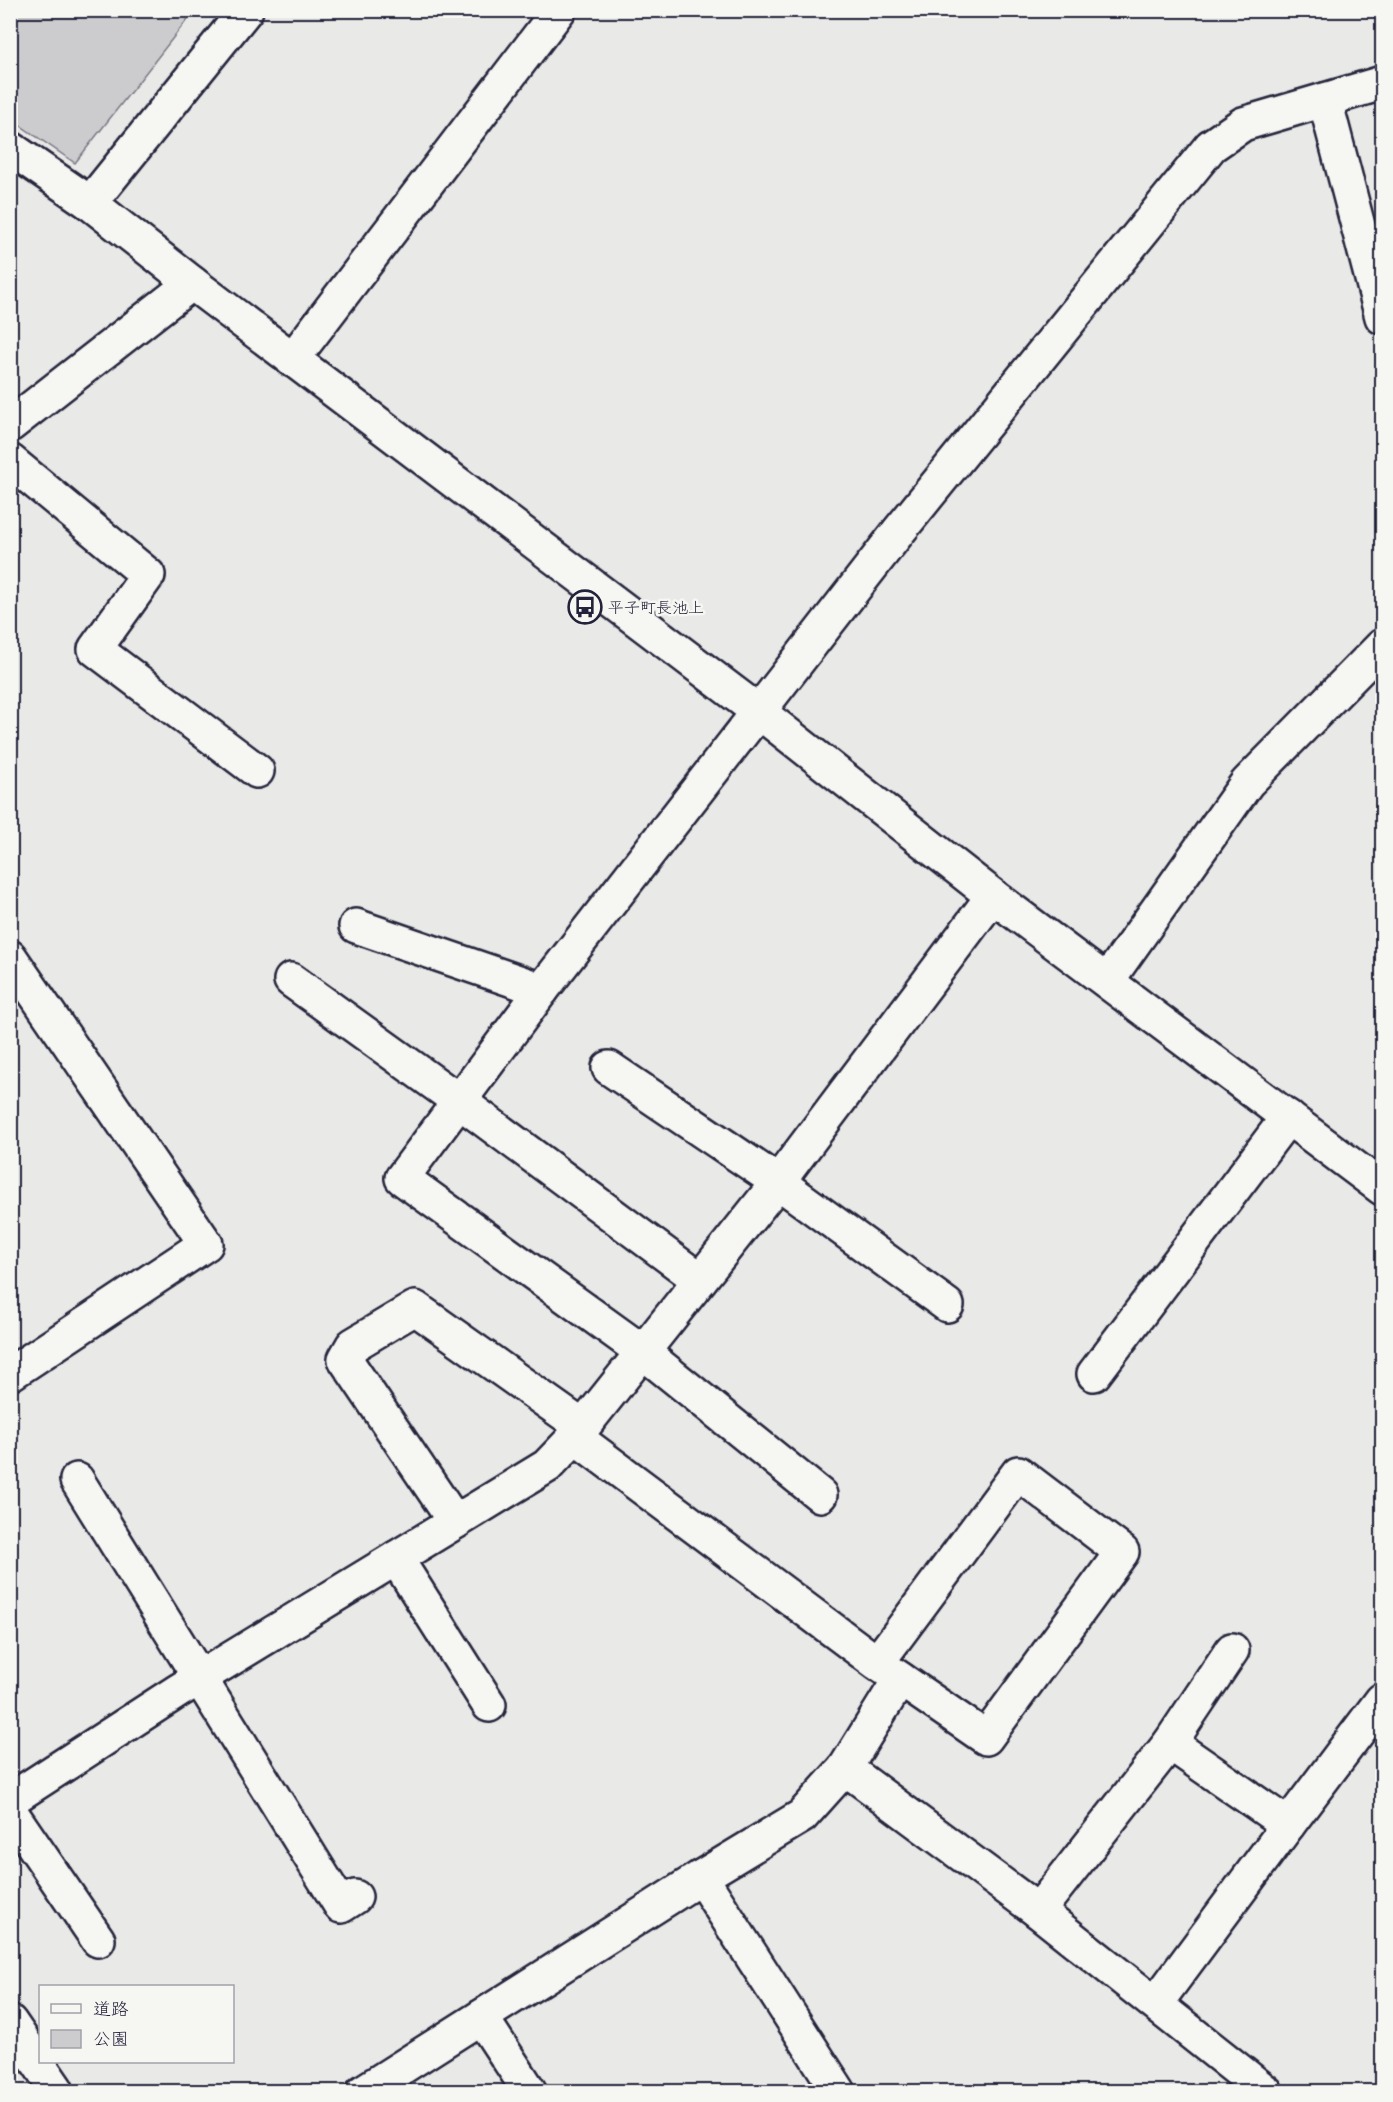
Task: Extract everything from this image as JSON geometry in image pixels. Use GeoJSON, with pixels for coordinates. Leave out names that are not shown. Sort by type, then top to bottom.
{"type":"FeatureCollection","features":[{"type":"Feature","properties":{"kind":"street"},"geometry":{"type":"LineString","coordinates":[[90,203],[246,10]]}},
{"type":"Feature","properties":{"kind":"street"},"geometry":{"type":"LineString","coordinates":[[292,360],[559,10]]}},
{"type":"Feature","properties":{"kind":"street"},"geometry":{"type":"LineString","coordinates":[[820,1495],[643,1352],[402,1178],[542,990],[899,531],[1211,147],[1243,124],[1383,82]]}},
{"type":"Feature","properties":{"kind":"street"},"geometry":{"type":"LineString","coordinates":[[1325,100],[1383,317]]}},
{"type":"Feature","properties":{"kind":"street"},"geometry":{"type":"LineString","coordinates":[[10,148],[90,203],[292,360],[759,712],[993,896],[1383,1188]]}},
{"type":"Feature","properties":{"kind":"street"},"geometry":{"type":"LineString","coordinates":[[10,425],[192,283]]}},
{"type":"Feature","properties":{"kind":"street"},"geometry":{"type":"LineString","coordinates":[[10,461],[148,575],[95,649],[257,771]]}},
{"type":"Feature","properties":{"kind":"street"},"geometry":{"type":"LineString","coordinates":[[1107,981],[1246,783],[1383,646]]}},
{"type":"Feature","properties":{"kind":"street"},"geometry":{"type":"LineString","coordinates":[[10,1800],[200,1678],[547,1466],[579,1432],[778,1182],[993,896]]}},
{"type":"Feature","properties":{"kind":"street"},"geometry":{"type":"LineString","coordinates":[[356,926],[542,990]]}},
{"type":"Feature","properties":{"kind":"street"},"geometry":{"type":"LineString","coordinates":[[10,957],[206,1244],[10,1374]]}},
{"type":"Feature","properties":{"kind":"street"},"geometry":{"type":"LineString","coordinates":[[291,980],[700,1280]]}},
{"type":"Feature","properties":{"kind":"street"},"geometry":{"type":"LineString","coordinates":[[609,1068],[778,1182],[947,1305]]}},
{"type":"Feature","properties":{"kind":"street"},"geometry":{"type":"LineString","coordinates":[[1094,1374],[1288,1117]]}},
{"type":"Feature","properties":{"kind":"street"},"geometry":{"type":"LineString","coordinates":[[363,2091],[701,1877],[802,1816],[845,1768],[888,1671],[1018,1473],[1122,1552],[986,1738],[888,1671],[415,1308],[353,1345],[345,1359],[455,1522]]}},
{"type":"Feature","properties":{"kind":"street"},"geometry":{"type":"LineString","coordinates":[[77,1480],[340,1906],[355,1897]]}},
{"type":"Feature","properties":{"kind":"street"},"geometry":{"type":"LineString","coordinates":[[396,1558],[489,1705]]}},
{"type":"Feature","properties":{"kind":"street"},"geometry":{"type":"LineString","coordinates":[[1038,1911],[1170,1743],[1233,1650]]}},
{"type":"Feature","properties":{"kind":"street"},"geometry":{"type":"LineString","coordinates":[[1156,2003],[1383,1700]]}},
{"type":"Feature","properties":{"kind":"street"},"geometry":{"type":"LineString","coordinates":[[1170,1743],[1288,1825]]}},
{"type":"Feature","properties":{"kind":"street"},"geometry":{"type":"LineString","coordinates":[[845,1768],[1038,1911],[1266,2091]]}},
{"type":"Feature","properties":{"kind":"street"},"geometry":{"type":"LineString","coordinates":[[10,1811],[98,1940]]}},
{"type":"Feature","properties":{"kind":"street"},"geometry":{"type":"LineString","coordinates":[[701,1877],[839,2091]]}},
{"type":"Feature","properties":{"kind":"street"},"geometry":{"type":"LineString","coordinates":[[481,2017],[530,2091]]}},
{"type":"Feature","properties":{"kind":"street"},"geometry":{"type":"LineString","coordinates":[[10,2022],[56,2089]]}},
{"type":"Feature","properties":{"kind":"green space"},"geometry":{"type":"Polygon","coordinates":[[[10,11],[194,11],[75,163],[11,119],[10,11]]]}},
{"type":"Feature","properties":{"kind":"place","name":"平子町長池上"},"geometry":{"type":"Point","coordinates":[585,607]}}]}
